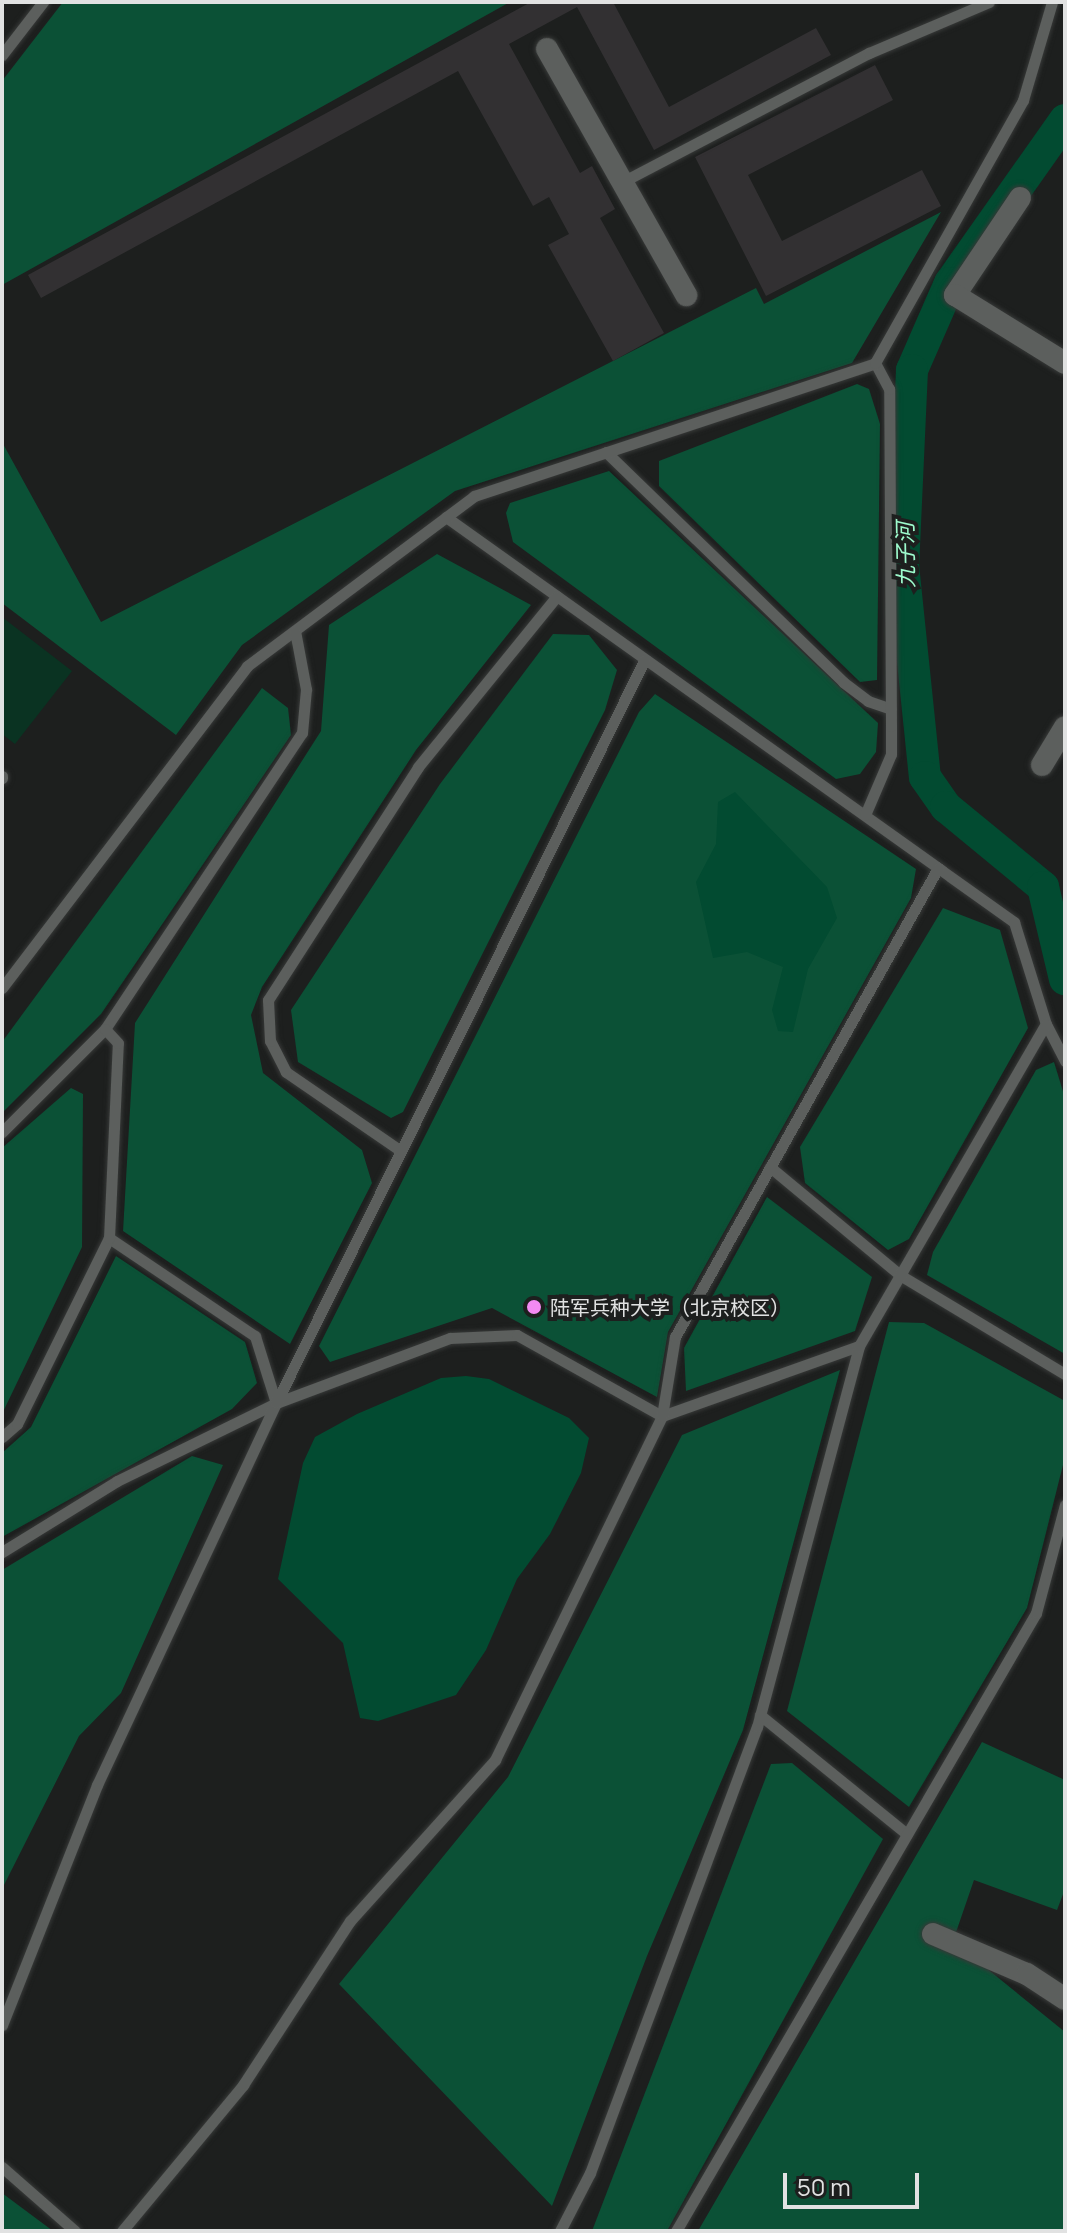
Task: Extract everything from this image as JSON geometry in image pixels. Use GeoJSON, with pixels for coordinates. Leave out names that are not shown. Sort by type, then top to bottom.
{"type":"FeatureCollection","features":[{"type":"Feature","properties":{"kind":"street"},"geometry":{"type":"LineString","coordinates":[[547,49],[686,295]]}},
{"type":"Feature","properties":{"kind":"street"},"geometry":{"type":"LineString","coordinates":[[1020,198],[955,295],[1065,363]]}},
{"type":"Feature","properties":{"kind":"street"},"geometry":{"type":"LineString","coordinates":[[1042,765],[1065,727]]}},
{"type":"Feature","properties":{"kind":"street"},"geometry":{"type":"LineString","coordinates":[[933,1934],[1027,1974],[1065,1999]]}},
{"type":"Feature","properties":{"kind":"lane"},"geometry":{"type":"LineString","coordinates":[[2,55],[43,2]]}},
{"type":"Feature","properties":{"kind":"lane"},"geometry":{"type":"LineString","coordinates":[[622,182],[869,53],[989,2]]}},
{"type":"Feature","properties":{"kind":"lane"},"geometry":{"type":"LineString","coordinates":[[2,988],[247,666],[474,496],[875,363],[1023,100],[1052,2]]}},
{"type":"Feature","properties":{"kind":"lane"},"geometry":{"type":"LineString","coordinates":[[865,815],[891,754],[889,389],[875,363]]}},
{"type":"Feature","properties":{"kind":"lane"},"geometry":{"type":"LineString","coordinates":[[606,452],[843,682],[868,701],[891,709]]}},
{"type":"Feature","properties":{"kind":"lane"},"geometry":{"type":"LineString","coordinates":[[446,517],[1014,922],[1046,1024],[1065,1061]]}},
{"type":"Feature","properties":{"kind":"lane"},"geometry":{"type":"LineString","coordinates":[[401,1151],[286,1072],[270,1041],[268,1000],[418,767],[557,596]]}},
{"type":"Feature","properties":{"kind":"lane"},"geometry":{"type":"LineString","coordinates":[[2,1132],[105,1029],[302,733],[306,689],[295,631]]}},
{"type":"Feature","properties":{"kind":"lane"},"geometry":{"type":"LineString","coordinates":[[2,2025],[97,1785],[276,1403],[645,659]]}},
{"type":"Feature","properties":{"kind":"lane"},"geometry":{"type":"LineString","coordinates":[[122,2231],[243,2085],[350,1921],[495,1760],[662,1416],[675,1337],[938,868]]}},
{"type":"Feature","properties":{"kind":"lane"},"geometry":{"type":"LineString","coordinates":[[560,2231],[590,2173],[760,1715],[859,1346],[1046,1024]]}},
{"type":"Feature","properties":{"kind":"lane"},"geometry":{"type":"LineString","coordinates":[[2,1437],[17,1424],[109,1238],[118,1043],[105,1029]]}},
{"type":"Feature","properties":{"kind":"lane"},"geometry":{"type":"LineString","coordinates":[[770,1167],[900,1275],[1065,1374]]}},
{"type":"Feature","properties":{"kind":"lane"},"geometry":{"type":"LineString","coordinates":[[109,1238],[255,1336],[276,1403]]}},
{"type":"Feature","properties":{"kind":"lane"},"geometry":{"type":"LineString","coordinates":[[2,1552],[117,1481],[276,1403],[450,1338],[517,1335],[662,1416],[859,1346]]}},
{"type":"Feature","properties":{"kind":"lane"},"geometry":{"type":"LineString","coordinates":[[676,2231],[1036,1613],[1065,1505]]}},
{"type":"Feature","properties":{"kind":"lane"},"geometry":{"type":"LineString","coordinates":[[760,1715],[907,1834]]}},
{"type":"Feature","properties":{"kind":"lane"},"geometry":{"type":"LineString","coordinates":[[2,2167],[75,2231]]}},
{"type":"Feature","properties":{"kind":"shaded area"},"geometry":{"type":"Polygon","coordinates":[[[63,2],[510,2],[2,285],[2,81],[63,2]]]}},
{"type":"Feature","properties":{"kind":"shaded area"},"geometry":{"type":"Polygon","coordinates":[[[941,212],[852,363],[455,491],[242,645],[176,735],[2,603],[2,442],[101,622],[756,288],[764,304],[941,212]]]}},
{"type":"Feature","properties":{"kind":"shaded area"},"geometry":{"type":"Polygon","coordinates":[[[857,384],[869,389],[880,424],[877,680],[860,682],[659,486],[659,461],[857,384]]]}},
{"type":"Feature","properties":{"kind":"shaded area"},"geometry":{"type":"Polygon","coordinates":[[[609,471],[878,723],[876,752],[860,774],[836,779],[513,542],[506,513],[510,503],[609,471]]]}},
{"type":"Feature","properties":{"kind":"shaded area"},"geometry":{"type":"Polygon","coordinates":[[[437,554],[531,605],[416,750],[262,987],[251,1015],[263,1073],[362,1150],[372,1183],[290,1344],[123,1231],[135,1023],[321,731],[329,625],[437,554]]]}},
{"type":"Feature","properties":{"kind":"shaded area"},"geometry":{"type":"Polygon","coordinates":[[[2,617],[72,671],[15,744],[2,734],[2,617]]]}},
{"type":"Feature","properties":{"kind":"shaded area"},"geometry":{"type":"Polygon","coordinates":[[[553,634],[589,635],[617,670],[605,710],[403,1112],[391,1118],[298,1062],[291,1010],[440,784],[553,634]]]}},
{"type":"Feature","properties":{"kind":"shaded area"},"geometry":{"type":"Polygon","coordinates":[[[262,688],[288,708],[291,735],[101,1014],[2,1113],[2,1042],[262,688]]]}},
{"type":"Feature","properties":{"kind":"shaded area"},"geometry":{"type":"Polygon","coordinates":[[[655,694],[916,869],[911,898],[668,1332],[657,1397],[492,1308],[330,1362],[319,1346],[639,712],[655,694]]]}},
{"type":"Feature","properties":{"kind":"shaded area"},"geometry":{"type":"Polygon","coordinates":[[[735,792],[827,887],[837,918],[808,969],[793,1032],[778,1031],[772,1010],[783,967],[747,952],[713,958],[696,882],[716,844],[718,802],[735,792]]]}},
{"type":"Feature","properties":{"kind":"shaded area"},"geometry":{"type":"Polygon","coordinates":[[[943,908],[1000,930],[1028,1028],[909,1239],[888,1250],[805,1183],[800,1147],[943,908]]]}},
{"type":"Feature","properties":{"kind":"shaded area"},"geometry":{"type":"Polygon","coordinates":[[[1054,1062],[1065,1098],[1065,1354],[927,1275],[933,1252],[1036,1070],[1054,1062]]]}},
{"type":"Feature","properties":{"kind":"shaded area"},"geometry":{"type":"Polygon","coordinates":[[[71,1088],[83,1094],[82,1247],[2,1414],[2,1148],[71,1088]]]}},
{"type":"Feature","properties":{"kind":"shaded area"},"geometry":{"type":"Polygon","coordinates":[[[767,1197],[872,1277],[855,1331],[686,1391],[684,1348],[767,1197]]]}},
{"type":"Feature","properties":{"kind":"shaded area"},"geometry":{"type":"Polygon","coordinates":[[[116,1256],[245,1342],[257,1383],[232,1409],[2,1537],[2,1453],[31,1427],[116,1256]]]}},
{"type":"Feature","properties":{"kind":"shaded area"},"geometry":{"type":"Polygon","coordinates":[[[889,1322],[924,1323],[1065,1401],[1065,1457],[1027,1608],[909,1807],[787,1711],[889,1322]]]}},
{"type":"Feature","properties":{"kind":"shaded area"},"geometry":{"type":"Polygon","coordinates":[[[840,1370],[743,1730],[647,1956],[552,2206],[339,1984],[508,1777],[682,1435],[840,1370]]]}},
{"type":"Feature","properties":{"kind":"shaded area"},"geometry":{"type":"Polygon","coordinates":[[[466,1376],[489,1379],[569,1418],[589,1438],[581,1473],[550,1534],[517,1579],[486,1650],[456,1695],[378,1721],[360,1718],[343,1643],[278,1579],[303,1463],[315,1437],[357,1414],[441,1378],[466,1376]]]}},
{"type":"Feature","properties":{"kind":"shaded area"},"geometry":{"type":"Polygon","coordinates":[[[192,1456],[223,1465],[121,1693],[79,1736],[2,1889],[2,1570],[192,1456]]]}},
{"type":"Feature","properties":{"kind":"shaded area"},"geometry":{"type":"Polygon","coordinates":[[[982,1742],[1065,1780],[1065,1889],[1057,1910],[974,1880],[953,1941],[1065,2032],[1065,2231],[698,2231],[982,1742]]]}},
{"type":"Feature","properties":{"kind":"shaded area"},"geometry":{"type":"Polygon","coordinates":[[[792,1763],[883,1839],[667,2231],[592,2231],[771,1764],[792,1763]]]}},
{"type":"Feature","properties":{"kind":"shaded area"},"geometry":{"type":"Polygon","coordinates":[[[2,2193],[53,2231],[2,2231],[2,2193]]]}},
{"type":"Feature","properties":{"kind":"building"},"geometry":{"type":"Polygon","coordinates":[[[531,2],[613,2],[669,107],[816,28],[831,55],[654,150],[577,7],[509,44],[580,173],[592,166],[615,209],[600,218],[664,333],[613,361],[548,245],[569,234],[549,197],[533,206],[458,71],[41,298],[28,275],[531,2]]]}},
{"type":"Feature","properties":{"kind":"building"},"geometry":{"type":"Polygon","coordinates":[[[875,65],[893,100],[748,175],[782,241],[922,170],[941,206],[766,296],[695,157],[875,65]]]}},
{"type":"Feature","properties":{"kind":"waterway","name":"九子河"},"geometry":{"type":"LineString","coordinates":[[1065,120],[950,283],[912,370],[903,565],[925,777],[946,807],[1043,887],[1065,979]]}},
{"type":"Feature","properties":{"kind":"place","name":"陆军兵种大学（北京校区）"},"geometry":{"type":"Point","coordinates":[534,1307]}}]}
